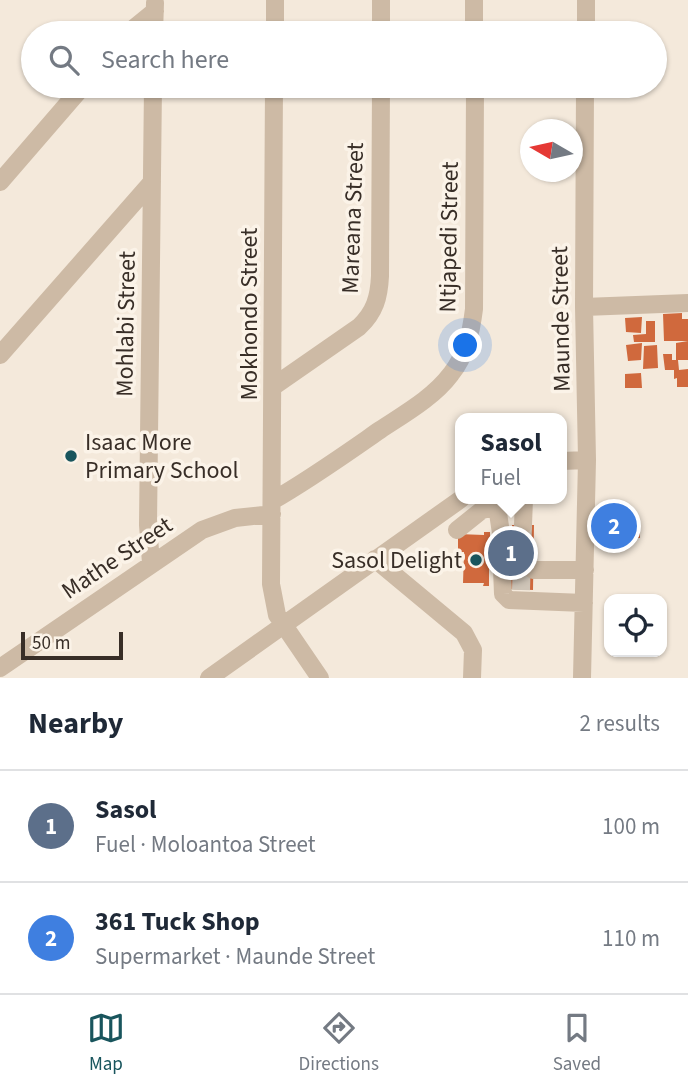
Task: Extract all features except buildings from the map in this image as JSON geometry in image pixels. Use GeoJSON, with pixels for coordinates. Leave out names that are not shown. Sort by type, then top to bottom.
{"type":"FeatureCollection","features":[{"type":"Feature","properties":{"kind":"street"},"geometry":{"type":"LineString","coordinates":[[275,0],[275,21]]}},
{"type":"Feature","properties":{"kind":"street"},"geometry":{"type":"LineString","coordinates":[[381,0],[381,21]]}},
{"type":"Feature","properties":{"kind":"street"},"geometry":{"type":"LineString","coordinates":[[474,0],[474,21]]}},
{"type":"Feature","properties":{"kind":"street"},"geometry":{"type":"LineString","coordinates":[[586,0],[586,21]]}},
{"type":"Feature","properties":{"kind":"street"},"geometry":{"type":"LineString","coordinates":[[140,21],[155,6]]}},
{"type":"Feature","properties":{"kind":"street"},"geometry":{"type":"LineString","coordinates":[[0,182],[73,98]]}},
{"type":"Feature","properties":{"kind":"street","name":"Mohlabi Street"},"geometry":{"type":"LineString","coordinates":[[151,562],[148,525],[153,98]]}},
{"type":"Feature","properties":{"kind":"street","name":"Mokhondo Street"},"geometry":{"type":"LineString","coordinates":[[274,98],[271,584],[277,615],[320,678]]}},
{"type":"Feature","properties":{"kind":"street","name":"Mareana Street"},"geometry":{"type":"LineString","coordinates":[[274,386],[359,327],[370,317],[375,306],[380,276],[381,98]]}},
{"type":"Feature","properties":{"kind":"street","name":"Ntjapedi Street"},"geometry":{"type":"LineString","coordinates":[[272,508],[308,479],[439,387],[461,358],[470,335],[474,309],[475,98]]}},
{"type":"Feature","properties":{"kind":"street","name":"Maunde Street"},"geometry":{"type":"LineString","coordinates":[[582,678],[587,460],[584,307],[585,98]]}},
{"type":"Feature","properties":{"kind":"street"},"geometry":{"type":"LineString","coordinates":[[0,355],[152,182]]}},
{"type":"Feature","properties":{"kind":"street"},"geometry":{"type":"LineString","coordinates":[[584,307],[688,303]]}},
{"type":"Feature","properties":{"kind":"street"},"geometry":{"type":"LineString","coordinates":[[567,461],[587,460]]}},
{"type":"Feature","properties":{"kind":"street"},"geometry":{"type":"LineString","coordinates":[[209,678],[455,503]]}},
{"type":"Feature","properties":{"kind":"street"},"geometry":{"type":"LineString","coordinates":[[457,530],[478,512],[494,504]]}},
{"type":"Feature","properties":{"kind":"street"},"geometry":{"type":"LineString","coordinates":[[498,504],[503,547]]}},
{"type":"Feature","properties":{"kind":"street"},"geometry":{"type":"LineString","coordinates":[[523,525],[524,504]]}},
{"type":"Feature","properties":{"kind":"street","name":"Mathe Street"},"geometry":{"type":"LineString","coordinates":[[0,668],[151,562],[213,524],[272,508]]}},
{"type":"Feature","properties":{"kind":"street"},"geometry":{"type":"LineString","coordinates":[[375,559],[464,633],[473,650],[472,678]]}},
{"type":"Feature","properties":{"kind":"street"},"geometry":{"type":"LineString","coordinates":[[502,569],[503,594],[509,600],[521,596],[584,603]]}},
{"type":"Feature","properties":{"kind":"street"},"geometry":{"type":"LineString","coordinates":[[533,570],[585,570]]}},
{"type":"Feature","properties":{"kind":"tunnel"},"geometry":{"type":"LineString","coordinates":[[521,590],[523,525]]}},
{"type":"Feature","properties":{"kind":"place","name":"Isaac More Primary School"},"geometry":{"type":"Point","coordinates":[71,456]}},
{"type":"Feature","properties":{"kind":"place","name":"361 Tuck Shop"},"geometry":{"type":"Point","coordinates":[614,526]}},
{"type":"Feature","properties":{"kind":"place","name":"Sasol"},"geometry":{"type":"Point","coordinates":[511,553]}},
{"type":"Feature","properties":{"kind":"place","name":"Sasol Delight"},"geometry":{"type":"Point","coordinates":[476,560]}}]}
